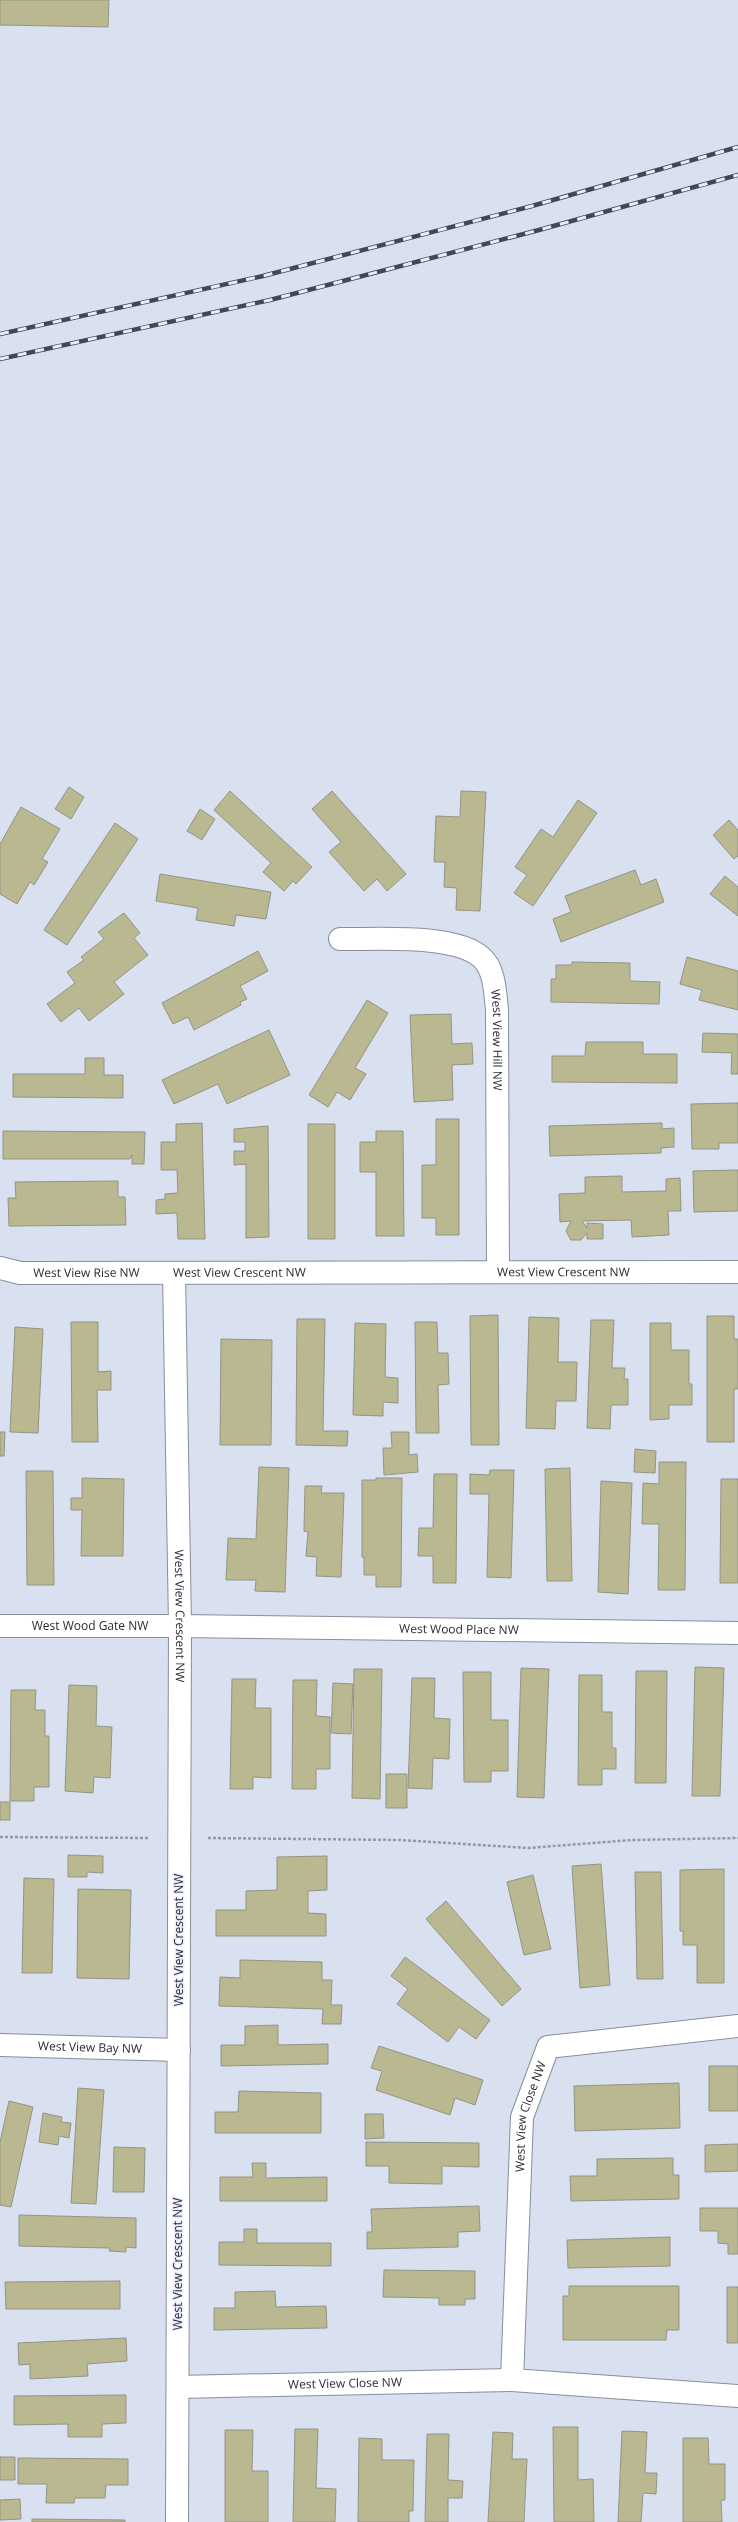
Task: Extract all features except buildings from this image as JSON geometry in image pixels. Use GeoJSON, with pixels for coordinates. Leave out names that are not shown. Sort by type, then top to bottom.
{"type":"FeatureCollection","features":[{"type":"Feature","properties":{"kind":"street","name":"West View Hill NW"},"geometry":{"type":"LineString","coordinates":[[340,939],[442,941],[466,948],[482,958],[492,973],[497,1010],[498,1272]]}},
{"type":"Feature","properties":{"kind":"street","name":"West View Rise NW"},"geometry":{"type":"LineString","coordinates":[[0,1268],[20,1272],[174,1273]]}},
{"type":"Feature","properties":{"kind":"street","name":"West View Crescent NW"},"geometry":{"type":"LineString","coordinates":[[177,2522],[180,1626],[174,1273],[738,1272]]}},
{"type":"Feature","properties":{"kind":"street","name":"West Wood Gate NW"},"geometry":{"type":"LineString","coordinates":[[0,1626],[180,1626]]}},
{"type":"Feature","properties":{"kind":"street","name":"West Wood Place NW"},"geometry":{"type":"LineString","coordinates":[[180,1626],[738,1633]]}},
{"type":"Feature","properties":{"kind":"street","name":"West View Close NW"},"geometry":{"type":"LineString","coordinates":[[512,2380],[522,2117],[548,2047],[738,2026]]}},
{"type":"Feature","properties":{"kind":"street","name":"West View Bay NW"},"geometry":{"type":"LineString","coordinates":[[0,2045],[179,2050]]}},
{"type":"Feature","properties":{"kind":"street","name":"West View Close NW"},"geometry":{"type":"LineString","coordinates":[[178,2387],[512,2380],[738,2396]]}},
{"type":"Feature","properties":{"kind":"path"},"geometry":{"type":"LineString","coordinates":[[0,1837],[400,1840],[528,1848],[632,1840],[738,1838]]}},
{"type":"Feature","properties":{"kind":"railway"},"geometry":{"type":"LineString","coordinates":[[0,334],[263,276],[532,206],[738,147]]}},
{"type":"Feature","properties":{"kind":"railway"},"geometry":{"type":"LineString","coordinates":[[0,359],[270,300],[539,230],[738,175]]}}]}
